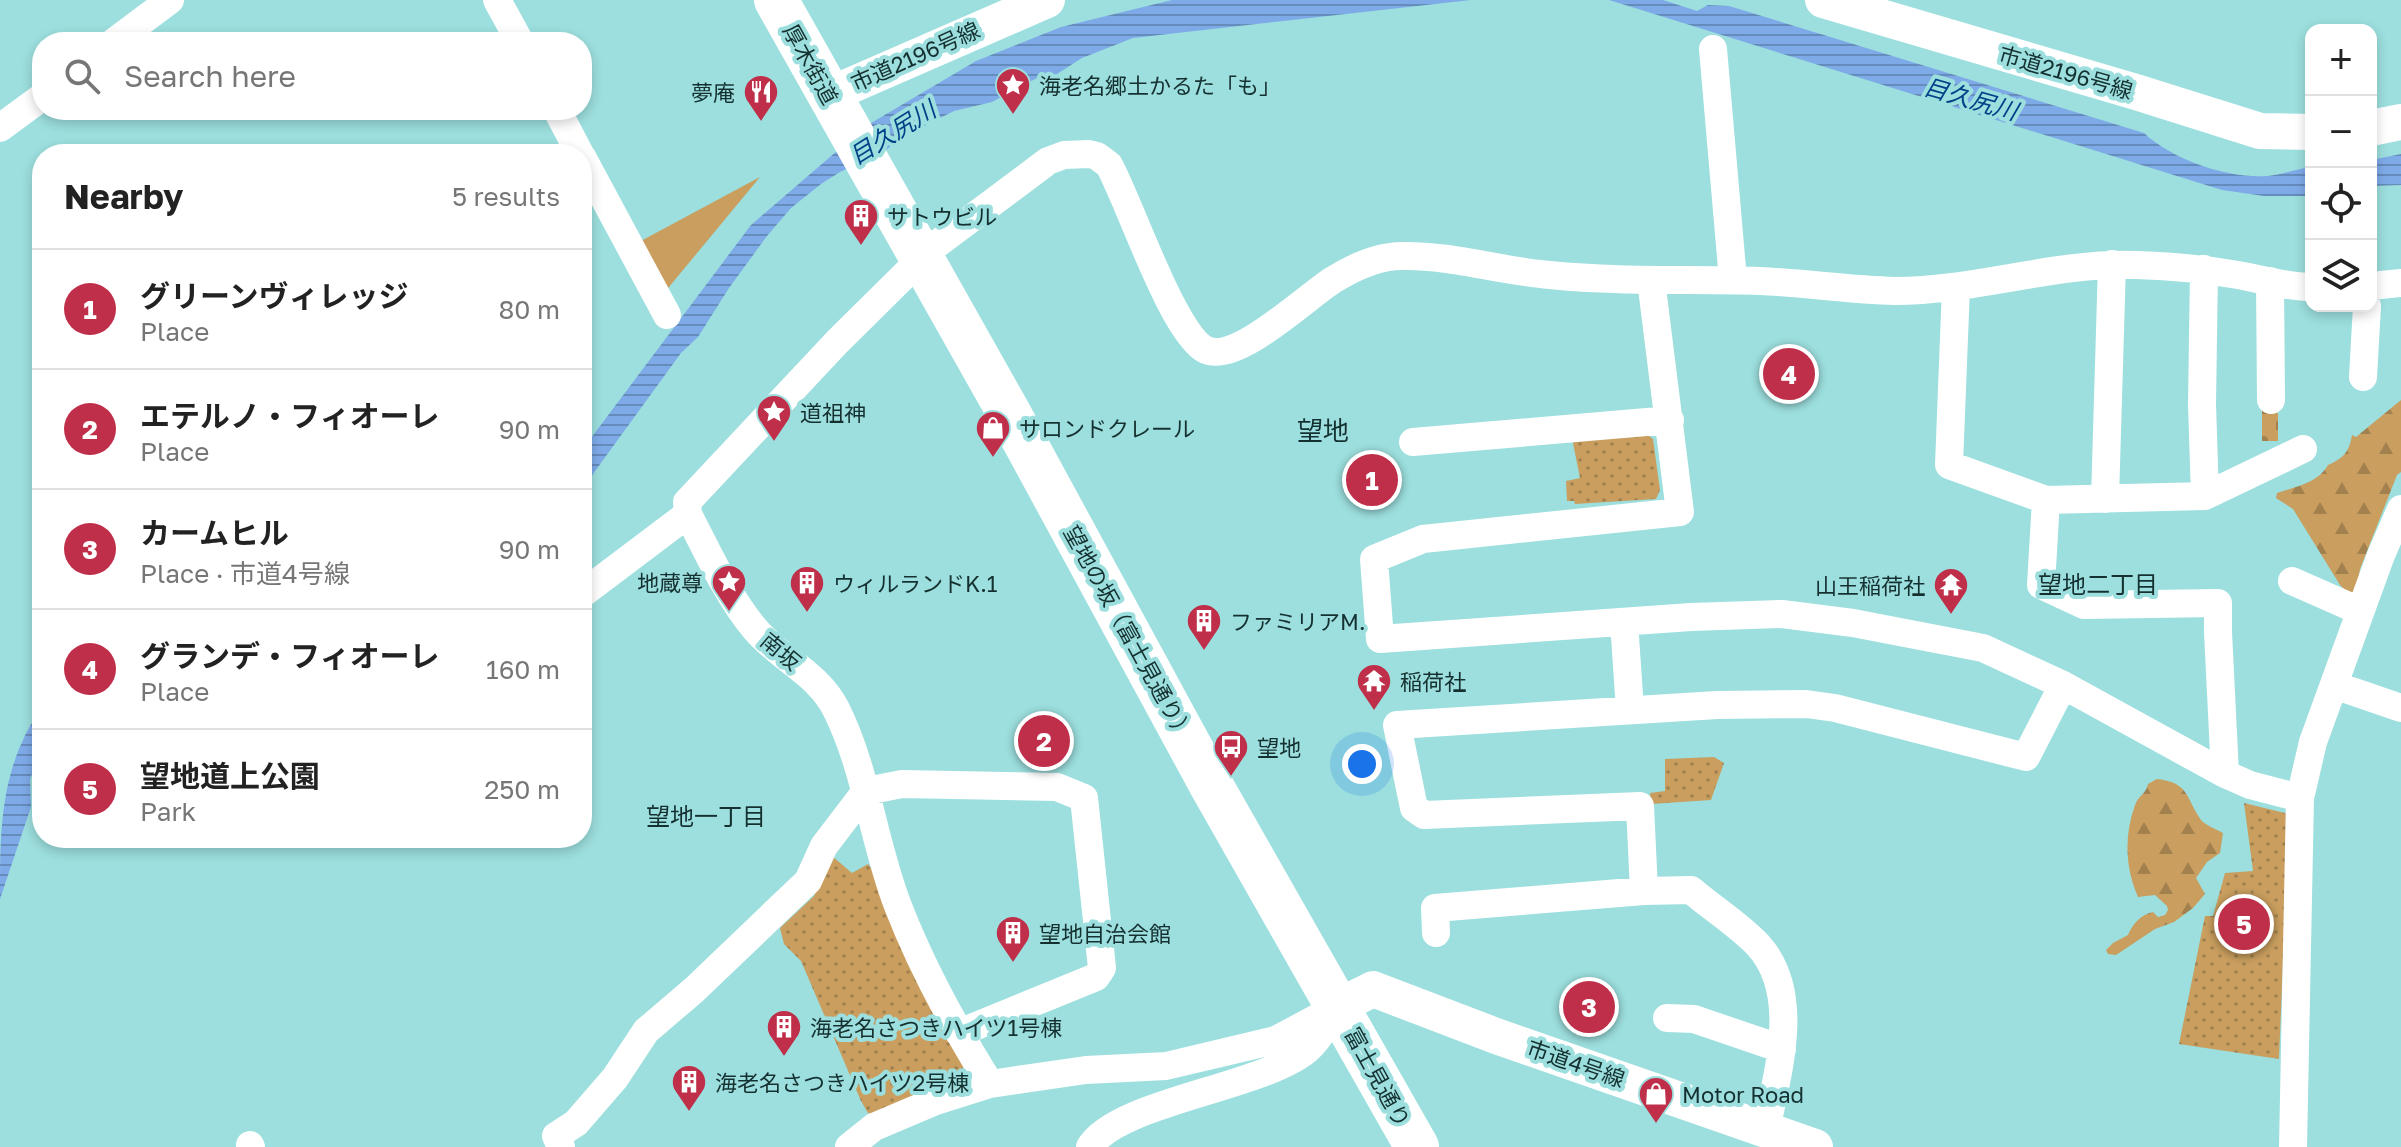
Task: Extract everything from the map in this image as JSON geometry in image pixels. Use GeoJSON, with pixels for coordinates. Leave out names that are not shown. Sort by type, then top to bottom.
{"type":"FeatureCollection","features":[{"type":"Feature","properties":{"kind":"main road","name":"厚木街道"},"geometry":{"type":"LineString","coordinates":[[776,0],[921,257]]}},
{"type":"Feature","properties":{"kind":"main road","name":"望地の坂（富士見通り）"},"geometry":{"type":"LineString","coordinates":[[921,257],[1211,785],[1339,1006]]}},
{"type":"Feature","properties":{"kind":"main road","name":"富士見通り"},"geometry":{"type":"LineString","coordinates":[[1339,1006],[1417,1147]]}},
{"type":"Feature","properties":{"kind":"street"},"geometry":{"type":"LineString","coordinates":[[127,32],[170,0]]}},
{"type":"Feature","properties":{"kind":"street"},"geometry":{"type":"LineString","coordinates":[[497,0],[515,32]]}},
{"type":"Feature","properties":{"kind":"street","name":"市道2196号線"},"geometry":{"type":"LineString","coordinates":[[1823,0],[2260,131],[2305,132]]}},
{"type":"Feature","properties":{"kind":"street","name":"市道2196号線"},"geometry":{"type":"LineString","coordinates":[[838,111],[1037,1]]}},
{"type":"Feature","properties":{"kind":"street"},"geometry":{"type":"LineString","coordinates":[[1713,49],[1733,280]]}},
{"type":"Feature","properties":{"kind":"street"},"geometry":{"type":"LineString","coordinates":[[0,128],[32,104]]}},
{"type":"Feature","properties":{"kind":"street"},"geometry":{"type":"LineString","coordinates":[[562,120],[575,144]]}},
{"type":"Feature","properties":{"kind":"street"},"geometry":{"type":"LineString","coordinates":[[2377,127],[2401,122]]}},
{"type":"Feature","properties":{"kind":"street"},"geometry":{"type":"LineString","coordinates":[[592,586],[688,514],[687,502],[921,257],[1042,164],[1064,155],[1089,154],[1103,160],[1115,176],[1183,323],[1199,344],[1206,350],[1216,352],[1247,343],[1336,278],[1381,258],[1401,256],[1545,275],[1733,280],[1895,291],[1956,287],[2112,264],[2204,269],[2305,286]]}},
{"type":"Feature","properties":{"kind":"street"},"geometry":{"type":"LineString","coordinates":[[592,175],[667,315]]}},
{"type":"Feature","properties":{"kind":"street"},"geometry":{"type":"LineString","coordinates":[[2105,499],[2112,264]]}},
{"type":"Feature","properties":{"kind":"street"},"geometry":{"type":"LineString","coordinates":[[2204,269],[2202,404],[2205,496]]}},
{"type":"Feature","properties":{"kind":"street"},"geometry":{"type":"LineString","coordinates":[[1651,280],[1680,512],[1423,539],[1374,559],[1380,639],[1782,614],[1853,623],[1983,648],[2063,685],[2225,774],[2250,785],[2300,798]]}},
{"type":"Feature","properties":{"kind":"street"},"geometry":{"type":"LineString","coordinates":[[2270,281],[2271,400]]}},
{"type":"Feature","properties":{"kind":"street"},"geometry":{"type":"LineString","coordinates":[[2377,285],[2401,283]]}},
{"type":"Feature","properties":{"kind":"street"},"geometry":{"type":"LineString","coordinates":[[1956,287],[1949,465],[2046,500],[2205,496],[2303,449]]}},
{"type":"Feature","properties":{"kind":"street"},"geometry":{"type":"LineString","coordinates":[[2363,377],[2367,312]]}},
{"type":"Feature","properties":{"kind":"street"},"geometry":{"type":"LineString","coordinates":[[1413,442],[1564,441],[1670,420]]}},
{"type":"Feature","properties":{"kind":"street"},"geometry":{"type":"LineString","coordinates":[[2046,500],[2041,585],[2084,605],[2218,603],[2225,774]]}},
{"type":"Feature","properties":{"kind":"street"},"geometry":{"type":"LineString","coordinates":[[2293,1147],[2300,798],[2313,742],[2401,509]]}},
{"type":"Feature","properties":{"kind":"street","name":"南坂"},"geometry":{"type":"LineString","coordinates":[[688,514],[709,556],[753,627],[777,653],[808,673],[832,702],[850,739],[898,904],[959,1033],[990,1084]]}},
{"type":"Feature","properties":{"kind":"street"},"geometry":{"type":"LineString","coordinates":[[2292,581],[2360,611]]}},
{"type":"Feature","properties":{"kind":"street"},"geometry":{"type":"LineString","coordinates":[[1624,622],[1630,710]]}},
{"type":"Feature","properties":{"kind":"street"},"geometry":{"type":"LineString","coordinates":[[1644,891],[1640,806],[1424,815],[1414,808],[1397,725],[1717,705],[1806,704],[1835,708],[2026,757],[2063,685]]}},
{"type":"Feature","properties":{"kind":"street"},"geometry":{"type":"LineString","coordinates":[[2334,685],[2401,708]]}},
{"type":"Feature","properties":{"kind":"street"},"geometry":{"type":"LineString","coordinates":[[561,1147],[556,1136],[576,1123],[615,1078],[646,1031],[694,990],[808,881],[824,846],[866,791],[902,784],[1057,787],[1084,798],[1102,968],[1096,977],[959,1033]]}},
{"type":"Feature","properties":{"kind":"street"},"geometry":{"type":"LineString","coordinates":[[1436,933],[1435,908],[1691,890],[1758,945],[1777,973],[1782,1049],[1766,1129]]}},
{"type":"Feature","properties":{"kind":"street","name":"市道4号線"},"geometry":{"type":"LineString","coordinates":[[1339,1006],[1373,989],[1496,1036],[1815,1147]]}},
{"type":"Feature","properties":{"kind":"street"},"geometry":{"type":"LineString","coordinates":[[849,1147],[874,1127],[933,1102],[990,1084],[1086,1070],[1166,1066],[1276,1040],[1339,1006]]}},
{"type":"Feature","properties":{"kind":"street"},"geometry":{"type":"LineString","coordinates":[[1090,1147],[1094,1140],[1127,1119],[1285,1064],[1308,1049],[1339,1006]]}},
{"type":"Feature","properties":{"kind":"street"},"geometry":{"type":"LineString","coordinates":[[1667,1018],[1694,1019],[1782,1049]]}},
{"type":"Feature","properties":{"kind":"green space"},"geometry":{"type":"Polygon","coordinates":[[[760,177],[664,293],[639,242],[760,177]]]}},
{"type":"Feature","properties":{"kind":"green space"},"geometry":{"type":"Polygon","coordinates":[[[2401,400],[2401,472],[2397,475],[2360,569],[2356,593],[2348,593],[2293,509],[2276,498],[2277,493],[2306,484],[2318,476],[2345,454],[2352,435],[2356,437],[2401,400]]]}},
{"type":"Feature","properties":{"kind":"green space"},"geometry":{"type":"Polygon","coordinates":[[[2262,410],[2275,410],[2278,414],[2278,441],[2262,441],[2262,410]]]}},
{"type":"Feature","properties":{"kind":"green space"},"geometry":{"type":"Polygon","coordinates":[[[1642,431],[1653,439],[1660,490],[1656,499],[1575,504],[1574,501],[1567,501],[1566,481],[1580,478],[1573,443],[1580,435],[1642,431]]]}},
{"type":"Feature","properties":{"kind":"green space"},"geometry":{"type":"Polygon","coordinates":[[[1714,757],[1724,763],[1711,800],[1651,804],[1650,793],[1665,791],[1665,759],[1714,757]]]}},
{"type":"Feature","properties":{"kind":"green space"},"geometry":{"type":"Polygon","coordinates":[[[2157,779],[2181,788],[2201,820],[2223,833],[2220,853],[2207,862],[2196,878],[2205,894],[2193,908],[2116,955],[2108,954],[2106,950],[2128,935],[2141,918],[2153,912],[2158,917],[2165,915],[2168,910],[2155,895],[2138,897],[2128,863],[2129,828],[2135,805],[2148,784],[2157,779]]]}},
{"type":"Feature","properties":{"kind":"green space"},"geometry":{"type":"Polygon","coordinates":[[[2244,803],[2289,814],[2279,1059],[2179,1044],[2205,916],[2213,916],[2225,873],[2253,871],[2244,803]]]}},
{"type":"Feature","properties":{"kind":"green space"},"geometry":{"type":"Polygon","coordinates":[[[832,856],[852,873],[868,864],[880,879],[964,1065],[961,1076],[952,1086],[878,1115],[868,1113],[861,1101],[801,961],[784,944],[780,928],[814,896],[832,856]]]}},
{"type":"Feature","properties":{"kind":"water","name":"目久尻川"},"geometry":{"type":"Polygon","coordinates":[[[1172,0],[1471,0],[1133,38],[1082,58],[1057,74],[1037,78],[992,102],[954,111],[902,137],[882,153],[821,184],[791,208],[767,236],[698,337],[681,353],[592,475],[592,437],[751,225],[866,126],[976,61],[1061,27],[1172,0]]]}},
{"type":"Feature","properties":{"kind":"water","name":"目久尻川"},"geometry":{"type":"Polygon","coordinates":[[[1609,0],[1663,0],[1697,11],[1708,5],[1729,6],[2144,133],[2170,152],[2219,171],[2268,176],[2305,168],[2305,196],[2264,196],[2222,190],[1609,0]]]}},
{"type":"Feature","properties":{"kind":"water"},"geometry":{"type":"Polygon","coordinates":[[[2401,154],[2401,185],[2377,186],[2377,159],[2401,154]]]}},
{"type":"Feature","properties":{"kind":"water"},"geometry":{"type":"Polygon","coordinates":[[[32,723],[31,807],[0,899],[5,799],[10,775],[32,723]]]}},
{"type":"Feature","properties":{"kind":"place","name":"海老名郷土かるた「も」"},"geometry":{"type":"Point","coordinates":[1013,116]}},
{"type":"Feature","properties":{"kind":"place","name":"夢庵"},"geometry":{"type":"Point","coordinates":[761,123]}},
{"type":"Feature","properties":{"kind":"place","name":"サトウビル"},"geometry":{"type":"Point","coordinates":[861,247]}},
{"type":"Feature","properties":{"kind":"place","name":"グランデ・フィオーレ"},"geometry":{"type":"Point","coordinates":[1789,374]}},
{"type":"Feature","properties":{"kind":"place","name":"道祖神"},"geometry":{"type":"Point","coordinates":[774,443]}},
{"type":"Feature","properties":{"kind":"place","name":"サロンドクレール"},"geometry":{"type":"Point","coordinates":[993,459]}},
{"type":"Feature","properties":{"kind":"place","name":"グリーンヴィレッジ"},"geometry":{"type":"Point","coordinates":[1372,480]}},
{"type":"Feature","properties":{"kind":"place","name":"地蔵尊"},"geometry":{"type":"Point","coordinates":[729,613]}},
{"type":"Feature","properties":{"kind":"place","name":"ウィルランドK.1"},"geometry":{"type":"Point","coordinates":[807,614]}},
{"type":"Feature","properties":{"kind":"place","name":"山王稲荷社"},"geometry":{"type":"Point","coordinates":[1951,616]}},
{"type":"Feature","properties":{"kind":"place","name":"ファミリアM."},"geometry":{"type":"Point","coordinates":[1204,652]}},
{"type":"Feature","properties":{"kind":"place","name":"稲荷社"},"geometry":{"type":"Point","coordinates":[1374,712]}},
{"type":"Feature","properties":{"kind":"place","name":"エテルノ・フィオーレ"},"geometry":{"type":"Point","coordinates":[1044,741]}},
{"type":"Feature","properties":{"kind":"place","name":"望地"},"geometry":{"type":"Point","coordinates":[1231,778]}},
{"type":"Feature","properties":{"kind":"place","name":"望地道上公園"},"geometry":{"type":"Point","coordinates":[2244,924]}},
{"type":"Feature","properties":{"kind":"place","name":"望地自治会館"},"geometry":{"type":"Point","coordinates":[1013,964]}},
{"type":"Feature","properties":{"kind":"place","name":"カームヒル"},"geometry":{"type":"Point","coordinates":[1589,1007]}},
{"type":"Feature","properties":{"kind":"place","name":"海老名さつきハイツ1号棟"},"geometry":{"type":"Point","coordinates":[784,1058]}},
{"type":"Feature","properties":{"kind":"place","name":"海老名さつきハイツ2号棟"},"geometry":{"type":"Point","coordinates":[689,1113]}},
{"type":"Feature","properties":{"kind":"place","name":"Motor Road"},"geometry":{"type":"Point","coordinates":[1656,1125]}},
{"type":"Feature","properties":{"kind":"district","name":"望地"},"geometry":{"type":"Point","coordinates":[1323,430]}},
{"type":"Feature","properties":{"kind":"district","name":"望地二丁目"},"geometry":{"type":"Point","coordinates":[2098,583]}},
{"type":"Feature","properties":{"kind":"district","name":"望地一丁目"},"geometry":{"type":"Point","coordinates":[706,815]}}]}
